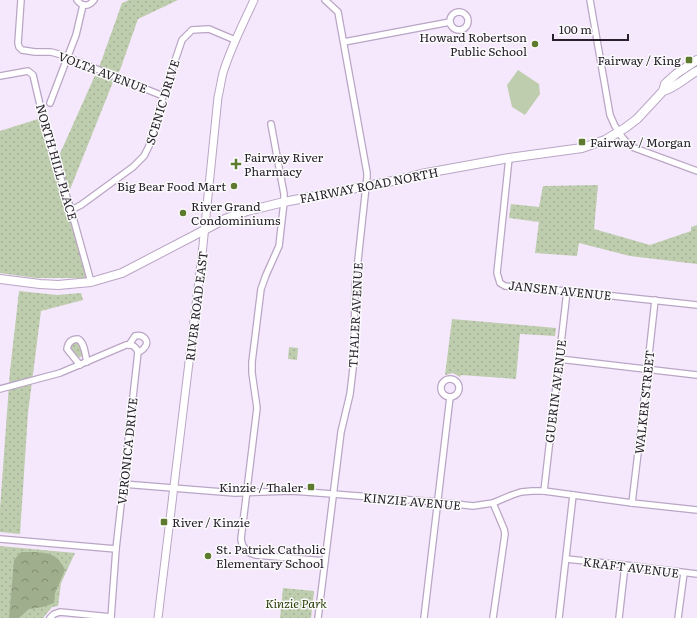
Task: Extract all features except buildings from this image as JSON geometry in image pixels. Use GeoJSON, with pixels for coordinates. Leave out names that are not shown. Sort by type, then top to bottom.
{"type":"FeatureCollection","features":[{"type":"Feature","properties":{"kind":"main road","name":"FAIRWAY ROAD NORTH"},"geometry":{"type":"LineString","coordinates":[[0,279],[58,285],[91,282],[122,273],[225,219],[247,212],[284,202],[421,174],[509,158],[582,148],[605,140],[619,133],[637,118],[663,91],[665,84],[676,74],[697,60]]}},
{"type":"Feature","properties":{"kind":"main road","name":"FAIRWAY ROAD NORTH"},"geometry":{"type":"LineString","coordinates":[[663,91],[670,89],[697,71]]}},
{"type":"Feature","properties":{"kind":"street","name":"VOLTA AVENUE"},"geometry":{"type":"LineString","coordinates":[[21,0],[18,43],[19,48],[22,50],[51,52],[67,56],[164,96]]}},
{"type":"Feature","properties":{"kind":"street"},"geometry":{"type":"LineString","coordinates":[[77,0],[83,5],[88,5],[94,0]]}},
{"type":"Feature","properties":{"kind":"street","name":"RIVER ROAD EAST"},"geometry":{"type":"LineString","coordinates":[[158,618],[204,231],[218,97],[223,73],[235,40],[254,0]]}},
{"type":"Feature","properties":{"kind":"street","name":"THALER AVENUE"},"geometry":{"type":"LineString","coordinates":[[318,618],[341,432],[350,394],[354,360],[355,288],[367,173],[338,12],[325,0]]}},
{"type":"Feature","properties":{"kind":"street"},"geometry":{"type":"LineString","coordinates":[[590,0],[610,115],[614,126],[632,147],[697,171]]}},
{"type":"Feature","properties":{"kind":"street"},"geometry":{"type":"LineString","coordinates":[[50,103],[76,34],[83,5]]}},
{"type":"Feature","properties":{"kind":"street"},"geometry":{"type":"LineString","coordinates":[[344,42],[450,22]]}},
{"type":"Feature","properties":{"kind":"street","name":"SCENIC DRIVE"},"geometry":{"type":"LineString","coordinates":[[71,210],[82,205],[134,167],[144,156],[149,146],[182,40],[192,30],[209,29],[235,40]]}},
{"type":"Feature","properties":{"kind":"street","name":"NORTH HILL PLACE"},"geometry":{"type":"LineString","coordinates":[[0,76],[28,71],[33,75],[53,154],[71,210],[91,282]]}},
{"type":"Feature","properties":{"kind":"street"},"geometry":{"type":"LineString","coordinates":[[272,124],[284,202],[279,246],[261,289],[252,362],[257,408],[241,539],[247,552],[256,556],[325,561]]}},
{"type":"Feature","properties":{"kind":"street","name":"JANSEN AVENUE"},"geometry":{"type":"LineString","coordinates":[[509,158],[497,273],[500,283],[505,286],[697,305]]}},
{"type":"Feature","properties":{"kind":"street","name":"GUERIN AVENUE"},"geometry":{"type":"LineString","coordinates":[[544,491],[567,291]]}},
{"type":"Feature","properties":{"kind":"street","name":"WALKER STREET"},"geometry":{"type":"LineString","coordinates":[[632,503],[655,300]]}},
{"type":"Feature","properties":{"kind":"street","name":"VERONICA DRIVE"},"geometry":{"type":"LineString","coordinates":[[0,388],[60,373],[129,344],[135,336],[143,336],[146,340],[146,345],[138,352],[116,549],[111,617]]}},
{"type":"Feature","properties":{"kind":"street"},"geometry":{"type":"LineString","coordinates":[[80,365],[67,348],[68,344],[72,340],[78,339],[82,342],[86,362]]}},
{"type":"Feature","properties":{"kind":"street"},"geometry":{"type":"LineString","coordinates":[[129,344],[135,347],[138,352]]}},
{"type":"Feature","properties":{"kind":"street"},"geometry":{"type":"LineString","coordinates":[[559,359],[697,375]]}},
{"type":"Feature","properties":{"kind":"street"},"geometry":{"type":"LineString","coordinates":[[424,618],[450,397]]}},
{"type":"Feature","properties":{"kind":"street","name":"KINZIE AVENUE"},"geometry":{"type":"LineString","coordinates":[[123,484],[213,492],[247,493],[291,491],[473,506],[482,506],[493,503],[512,494],[521,492],[544,491],[697,510]]}},
{"type":"Feature","properties":{"kind":"street"},"geometry":{"type":"LineString","coordinates":[[559,618],[573,495]]}},
{"type":"Feature","properties":{"kind":"street"},"geometry":{"type":"LineString","coordinates":[[493,503],[505,534],[493,618]]}},
{"type":"Feature","properties":{"kind":"street"},"geometry":{"type":"LineString","coordinates":[[0,539],[116,549]]}},
{"type":"Feature","properties":{"kind":"street","name":"KRAFT AVENUE"},"geometry":{"type":"LineString","coordinates":[[566,559],[697,574]]}},
{"type":"Feature","properties":{"kind":"street"},"geometry":{"type":"LineString","coordinates":[[619,618],[625,565]]}},
{"type":"Feature","properties":{"kind":"street"},"geometry":{"type":"LineString","coordinates":[[678,618],[684,573]]}},
{"type":"Feature","properties":{"kind":"street"},"geometry":{"type":"LineString","coordinates":[[50,618],[54,614],[60,612],[111,617]]}},
{"type":"Feature","properties":{"kind":"green space"},"geometry":{"type":"Polygon","coordinates":[[[129,0],[178,0],[138,19],[120,70],[113,82],[69,192],[58,158],[101,62],[122,3],[129,0]]]}},
{"type":"Feature","properties":{"kind":"green space"},"geometry":{"type":"Polygon","coordinates":[[[518,70],[539,84],[540,94],[525,115],[512,107],[507,85],[518,70]]]}},
{"type":"Feature","properties":{"kind":"green space"},"geometry":{"type":"Polygon","coordinates":[[[41,118],[86,278],[36,278],[0,273],[0,131],[41,118]]]}},
{"type":"Feature","properties":{"kind":"green space"},"geometry":{"type":"Polygon","coordinates":[[[598,185],[594,229],[650,245],[691,231],[691,227],[697,225],[697,264],[630,256],[579,243],[577,256],[535,253],[539,222],[509,218],[511,204],[539,207],[543,186],[598,185]]]}},
{"type":"Feature","properties":{"kind":"green space"},"geometry":{"type":"Polygon","coordinates":[[[19,291],[57,295],[81,293],[83,300],[41,311],[28,413],[20,534],[0,532],[0,509],[10,371],[19,291]]]}},
{"type":"Feature","properties":{"kind":"green space"},"geometry":{"type":"Polygon","coordinates":[[[452,319],[556,328],[555,336],[520,334],[516,379],[461,375],[460,377],[453,373],[445,375],[452,319]]]}},
{"type":"Feature","properties":{"kind":"green space"},"geometry":{"type":"Polygon","coordinates":[[[75,342],[80,344],[83,356],[77,358],[70,347],[72,343],[75,342]]]}},
{"type":"Feature","properties":{"kind":"green space"},"geometry":{"type":"Polygon","coordinates":[[[289,347],[298,348],[297,360],[288,359],[289,347]]]}},
{"type":"Feature","properties":{"kind":"green space"},"geometry":{"type":"Polygon","coordinates":[[[0,546],[75,553],[61,583],[58,606],[52,607],[43,618],[0,618],[0,546]]]}},
{"type":"Feature","properties":{"kind":"green space"},"geometry":{"type":"Polygon","coordinates":[[[21,552],[40,552],[54,556],[65,570],[55,593],[54,603],[43,607],[29,609],[19,618],[9,618],[14,560],[21,552]]]}},
{"type":"Feature","properties":{"kind":"green space","name":"Kinzie Park"},"geometry":{"type":"Polygon","coordinates":[[[283,588],[314,591],[311,618],[280,618],[283,588]]]}},
{"type":"Feature","properties":{"kind":"place","name":"Howard Robertson Public School"},"geometry":{"type":"Point","coordinates":[535,44]}},
{"type":"Feature","properties":{"kind":"place","name":"Fairway / King"},"geometry":{"type":"Point","coordinates":[689,60]}},
{"type":"Feature","properties":{"kind":"place","name":"Fairway / Morgan"},"geometry":{"type":"Point","coordinates":[582,142]}},
{"type":"Feature","properties":{"kind":"place","name":"Fairway River Pharmacy"},"geometry":{"type":"Point","coordinates":[236,164]}},
{"type":"Feature","properties":{"kind":"place","name":"Big Bear Food Mart"},"geometry":{"type":"Point","coordinates":[234,186]}},
{"type":"Feature","properties":{"kind":"place","name":"River Grand Condominiums"},"geometry":{"type":"Point","coordinates":[183,213]}},
{"type":"Feature","properties":{"kind":"place","name":"Kinzie / Thaler"},"geometry":{"type":"Point","coordinates":[311,487]}},
{"type":"Feature","properties":{"kind":"place","name":"River / Kinzie"},"geometry":{"type":"Point","coordinates":[164,522]}},
{"type":"Feature","properties":{"kind":"place","name":"St. Patrick Catholic Elementary School"},"geometry":{"type":"Point","coordinates":[208,556]}}]}
